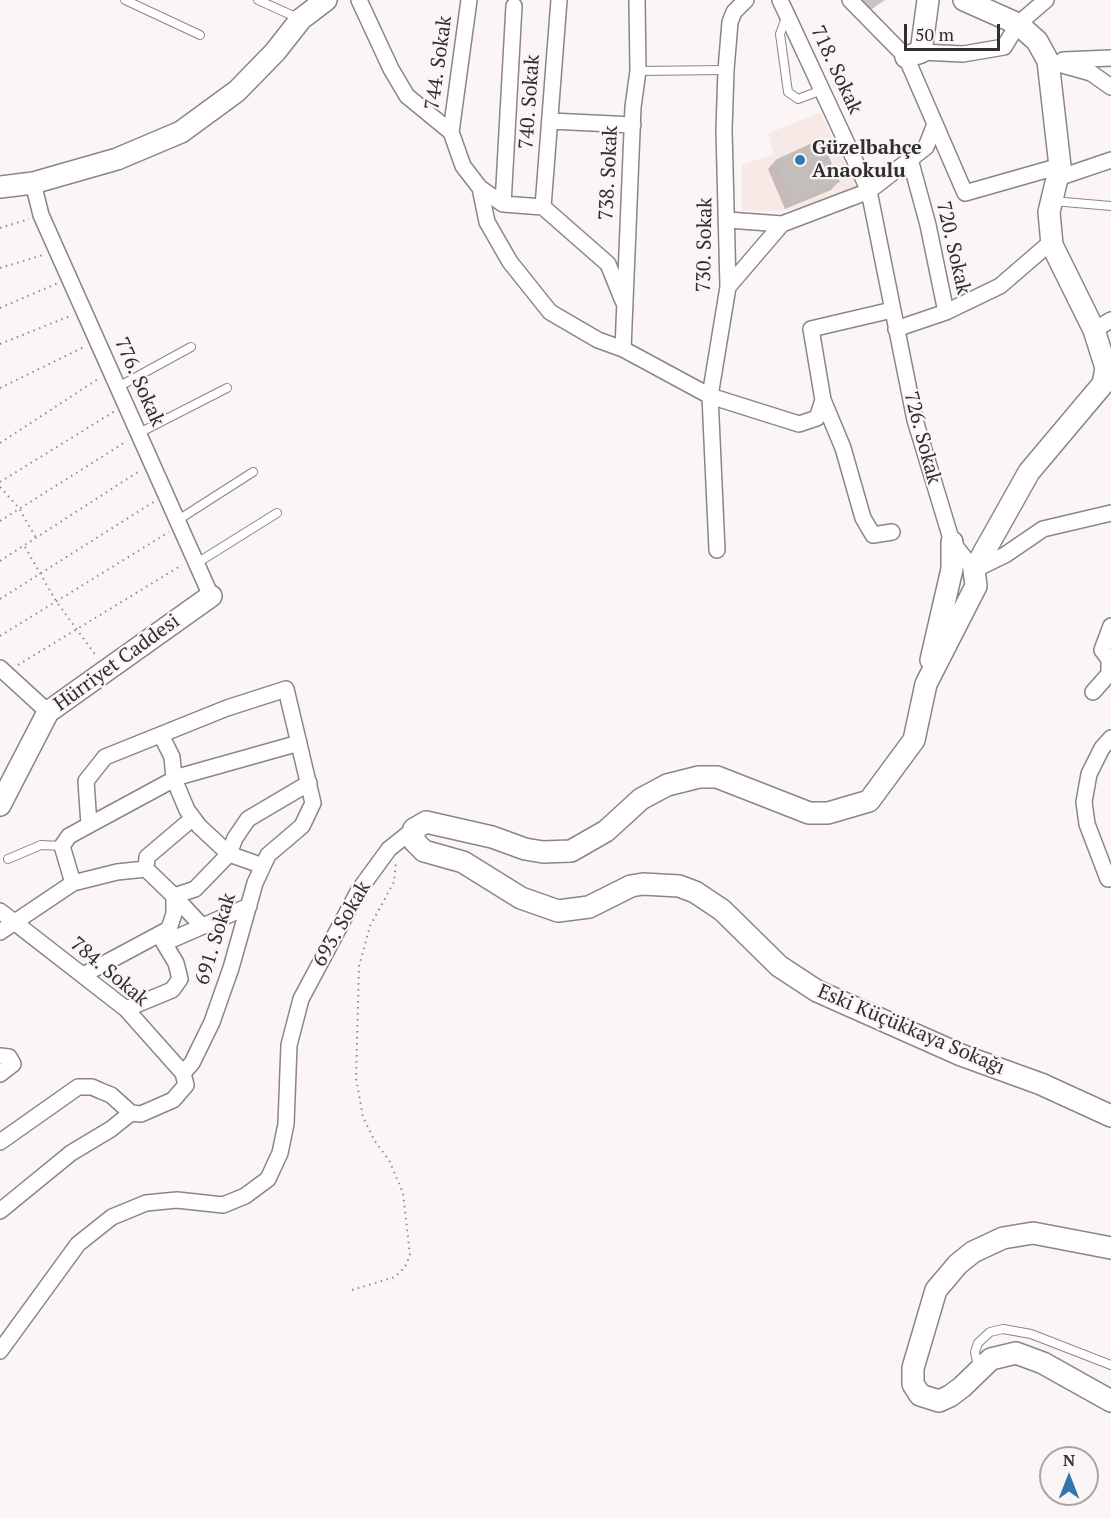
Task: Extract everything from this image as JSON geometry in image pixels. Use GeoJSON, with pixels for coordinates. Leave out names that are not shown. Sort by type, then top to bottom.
{"type":"FeatureCollection","features":[{"type":"Feature","properties":{"kind":"street"},"geometry":{"type":"LineString","coordinates":[[0,187],[33,183],[117,159],[181,132],[237,91],[275,52],[301,19],[326,0]]}},
{"type":"Feature","properties":{"kind":"street"},"geometry":{"type":"LineString","coordinates":[[359,0],[391,69],[407,96],[451,132],[463,166],[480,188],[503,204],[543,207],[608,264],[623,301]]}},
{"type":"Feature","properties":{"kind":"street","name":"744. Sokak"},"geometry":{"type":"LineString","coordinates":[[451,132],[469,0]]}},
{"type":"Feature","properties":{"kind":"street","name":"740. Sokak"},"geometry":{"type":"LineString","coordinates":[[543,207],[559,0]]}},
{"type":"Feature","properties":{"kind":"street","name":"738. Sokak"},"geometry":{"type":"LineString","coordinates":[[623,349],[623,301],[638,71],[637,0]]}},
{"type":"Feature","properties":{"kind":"street","name":"730. Sokak"},"geometry":{"type":"LineString","coordinates":[[717,550],[710,396],[728,287],[729,220],[724,130],[726,70],[730,22],[734,12],[746,0]]}},
{"type":"Feature","properties":{"kind":"street","name":"718. Sokak"},"geometry":{"type":"LineString","coordinates":[[780,0],[869,191]]}},
{"type":"Feature","properties":{"kind":"street"},"geometry":{"type":"LineString","coordinates":[[850,0],[914,55],[963,54],[1004,48],[1018,24],[1046,0]]}},
{"type":"Feature","properties":{"kind":"street"},"geometry":{"type":"LineString","coordinates":[[928,0],[914,55],[935,124],[965,193],[1111,160]]}},
{"type":"Feature","properties":{"kind":"street"},"geometry":{"type":"LineString","coordinates":[[964,0],[1018,24],[1037,41],[1048,61],[1059,172],[1049,212],[1052,242],[1102,325],[1106,368],[1102,394],[1029,472],[974,570]]}},
{"type":"Feature","properties":{"kind":"street"},"geometry":{"type":"LineString","coordinates":[[503,204],[514,6]]}},
{"type":"Feature","properties":{"kind":"street"},"geometry":{"type":"LineString","coordinates":[[1048,61],[1111,58]]}},
{"type":"Feature","properties":{"kind":"street"},"geometry":{"type":"LineString","coordinates":[[1048,61],[1091,73],[1111,87]]}},
{"type":"Feature","properties":{"kind":"street"},"geometry":{"type":"LineString","coordinates":[[550,121],[633,125]]}},
{"type":"Feature","properties":{"kind":"street"},"geometry":{"type":"LineString","coordinates":[[729,220],[782,224],[869,191],[926,147],[935,124]]}},
{"type":"Feature","properties":{"kind":"street","name":"720. Sokak"},"geometry":{"type":"LineString","coordinates":[[910,159],[928,225],[946,312]]}},
{"type":"Feature","properties":{"kind":"street","name":"776. Sokak"},"geometry":{"type":"LineString","coordinates":[[33,183],[41,215],[211,596]]}},
{"type":"Feature","properties":{"kind":"street"},"geometry":{"type":"LineString","coordinates":[[480,188],[488,222],[510,262],[550,312],[598,340],[623,349],[710,396],[799,424],[817,418],[823,400]]}},
{"type":"Feature","properties":{"kind":"street","name":"726. Sokak"},"geometry":{"type":"LineString","coordinates":[[869,191],[915,420],[952,542],[952,569],[926,684]]}},
{"type":"Feature","properties":{"kind":"street"},"geometry":{"type":"LineString","coordinates":[[728,287],[782,224]]}},
{"type":"Feature","properties":{"kind":"street"},"geometry":{"type":"LineString","coordinates":[[896,328],[946,312],[1000,286],[1052,242]]}},
{"type":"Feature","properties":{"kind":"street"},"geometry":{"type":"LineString","coordinates":[[892,310],[811,329],[823,400],[843,448],[863,519],[873,535],[892,532]]}},
{"type":"Feature","properties":{"kind":"street"},"geometry":{"type":"LineString","coordinates":[[974,570],[1005,555],[1042,529],[1111,513]]}},
{"type":"Feature","properties":{"kind":"street"},"geometry":{"type":"LineString","coordinates":[[414,829],[426,822],[492,837],[525,849],[550,852],[572,851],[606,831],[641,799],[668,785],[699,777],[717,777],[738,783],[809,813],[828,813],[869,801],[914,740],[926,684],[976,586],[974,570],[952,542]]}},
{"type":"Feature","properties":{"kind":"street","name":"Hürriyet Caddesi"},"geometry":{"type":"LineString","coordinates":[[0,805],[48,712],[211,596]]}},
{"type":"Feature","properties":{"kind":"street"},"geometry":{"type":"LineString","coordinates":[[1093,692],[1109,674],[1110,662],[1102,650],[1111,626]]}},
{"type":"Feature","properties":{"kind":"street"},"geometry":{"type":"LineString","coordinates":[[3,670],[48,712]]}},
{"type":"Feature","properties":{"kind":"street"},"geometry":{"type":"LineString","coordinates":[[89,825],[86,781],[105,757],[226,708],[286,689],[309,783],[248,819],[235,838],[229,854],[195,889],[174,896]]}},
{"type":"Feature","properties":{"kind":"street"},"geometry":{"type":"LineString","coordinates":[[161,735],[172,757],[174,779],[193,818],[229,854],[263,866]]}},
{"type":"Feature","properties":{"kind":"street"},"geometry":{"type":"LineString","coordinates":[[1108,879],[1087,824],[1084,802],[1089,774],[1102,748],[1111,738]]}},
{"type":"Feature","properties":{"kind":"street"},"geometry":{"type":"LineString","coordinates":[[73,883],[62,846],[64,839],[131,805],[174,779],[299,743]]}},
{"type":"Feature","properties":{"kind":"street","name":"691. Sokak"},"geometry":{"type":"LineString","coordinates":[[131,1113],[151,1111],[181,1094],[186,1085],[183,1073],[192,1063],[212,1022],[263,866],[268,855],[302,826],[313,803],[309,783]]}},
{"type":"Feature","properties":{"kind":"street"},"geometry":{"type":"LineString","coordinates":[[193,818],[147,857],[144,867],[202,926]]}},
{"type":"Feature","properties":{"kind":"street","name":"693. Sokak"},"geometry":{"type":"LineString","coordinates":[[0,1351],[78,1244],[112,1217],[146,1203],[177,1200],[223,1205],[245,1196],[268,1179],[280,1153],[286,1124],[289,1045],[301,999],[359,890],[389,849],[414,829]]}},
{"type":"Feature","properties":{"kind":"street","name":"Eski Küçükkaya Sokağı"},"geometry":{"type":"LineString","coordinates":[[414,829],[414,841],[424,851],[463,862],[521,898],[558,911],[589,907],[631,886],[643,884],[679,886],[695,892],[722,910],[779,966],[817,991],[961,1055],[1041,1084],[1111,1116]]}},
{"type":"Feature","properties":{"kind":"street"},"geometry":{"type":"LineString","coordinates":[[0,932],[73,883],[117,872],[146,869]]}},
{"type":"Feature","properties":{"kind":"street"},"geometry":{"type":"LineString","coordinates":[[126,1009],[172,990],[180,979],[166,937],[174,914],[174,896]]}},
{"type":"Feature","properties":{"kind":"street"},"geometry":{"type":"LineString","coordinates":[[83,975],[166,937],[202,926],[249,906]]}},
{"type":"Feature","properties":{"kind":"street","name":"784. Sokak"},"geometry":{"type":"LineString","coordinates":[[0,911],[126,1009],[183,1073]]}},
{"type":"Feature","properties":{"kind":"street"},"geometry":{"type":"LineString","coordinates":[[0,1056],[9,1056],[13,1064],[0,1074]]}},
{"type":"Feature","properties":{"kind":"street"},"geometry":{"type":"LineString","coordinates":[[0,1142],[78,1087],[93,1087],[111,1095],[131,1113],[111,1129],[71,1153],[0,1212]]}},
{"type":"Feature","properties":{"kind":"street"},"geometry":{"type":"LineString","coordinates":[[1111,1248],[1033,1233],[1003,1238],[973,1252],[958,1264],[936,1290],[913,1368],[913,1384],[920,1395],[939,1401],[962,1387],[979,1368],[991,1359],[1016,1353],[1042,1364],[1111,1401]]}},
{"type":"Feature","properties":{"kind":"lane"},"geometry":{"type":"LineString","coordinates":[[125,0],[200,35]]}},
{"type":"Feature","properties":{"kind":"lane"},"geometry":{"type":"LineString","coordinates":[[258,0],[301,19]]}},
{"type":"Feature","properties":{"kind":"lane"},"geometry":{"type":"LineString","coordinates":[[787,15],[780,34],[788,92],[798,99],[822,90]]}},
{"type":"Feature","properties":{"kind":"lane"},"geometry":{"type":"LineString","coordinates":[[638,71],[726,70]]}},
{"type":"Feature","properties":{"kind":"lane"},"geometry":{"type":"LineString","coordinates":[[1052,200],[1111,206]]}},
{"type":"Feature","properties":{"kind":"lane"},"geometry":{"type":"LineString","coordinates":[[118,387],[191,347]]}},
{"type":"Feature","properties":{"kind":"lane"},"geometry":{"type":"LineString","coordinates":[[139,433],[227,388]]}},
{"type":"Feature","properties":{"kind":"lane"},"geometry":{"type":"LineString","coordinates":[[179,523],[253,472]]}},
{"type":"Feature","properties":{"kind":"lane"},"geometry":{"type":"LineString","coordinates":[[195,560],[277,513]]}},
{"type":"Feature","properties":{"kind":"lane"},"geometry":{"type":"LineString","coordinates":[[8,859],[41,845],[62,846]]}},
{"type":"Feature","properties":{"kind":"lane"},"geometry":{"type":"LineString","coordinates":[[979,1368],[975,1356],[978,1343],[990,1332],[1003,1329],[1031,1334],[1111,1365]]}},
{"type":"Feature","properties":{"kind":"path"},"geometry":{"type":"LineString","coordinates":[[0,228],[41,215]]}},
{"type":"Feature","properties":{"kind":"path"},"geometry":{"type":"LineString","coordinates":[[0,268],[57,251]]}},
{"type":"Feature","properties":{"kind":"path"},"geometry":{"type":"LineString","coordinates":[[0,308],[69,278]]}},
{"type":"Feature","properties":{"kind":"path"},"geometry":{"type":"LineString","coordinates":[[0,344],[83,310]]}},
{"type":"Feature","properties":{"kind":"path"},"geometry":{"type":"LineString","coordinates":[[0,387],[97,340]]}},
{"type":"Feature","properties":{"kind":"path"},"geometry":{"type":"LineString","coordinates":[[0,443],[111,371]]}},
{"type":"Feature","properties":{"kind":"path"},"geometry":{"type":"LineString","coordinates":[[36,539],[19,508],[0,485],[126,405]]}},
{"type":"Feature","properties":{"kind":"path"},"geometry":{"type":"LineString","coordinates":[[0,521],[139,433]]}},
{"type":"Feature","properties":{"kind":"path"},"geometry":{"type":"LineString","coordinates":[[0,561],[152,464]]}},
{"type":"Feature","properties":{"kind":"path"},"geometry":{"type":"LineString","coordinates":[[0,599],[166,495]]}},
{"type":"Feature","properties":{"kind":"path"},"geometry":{"type":"LineString","coordinates":[[0,636],[179,523]]}},
{"type":"Feature","properties":{"kind":"path"},"geometry":{"type":"LineString","coordinates":[[25,547],[56,601],[106,670]]}},
{"type":"Feature","properties":{"kind":"path"},"geometry":{"type":"LineString","coordinates":[[3,670],[195,560]]}},
{"type":"Feature","properties":{"kind":"path"},"geometry":{"type":"LineString","coordinates":[[352,1290],[395,1277],[405,1267],[411,1248],[403,1192],[395,1170],[374,1140],[363,1117],[356,1078],[359,966],[370,926],[394,882],[397,864],[389,849]]}},
{"type":"Feature","properties":{"kind":"shaded area","name":"Güzelbahçe Anaokulu"},"geometry":{"type":"Polygon","coordinates":[[[820,113],[857,189],[790,210],[742,211],[742,165],[774,154],[768,133],[820,113]]]}},
{"type":"Feature","properties":{"kind":"building","name":"Güzelbahçe Anaokulu"},"geometry":{"type":"Polygon","coordinates":[[[821,139],[840,182],[793,203],[775,160],[821,139]]]}},
{"type":"Feature","properties":{"kind":"place","name":"Güzelbahçe Anaokulu"},"geometry":{"type":"Point","coordinates":[800,160]}}]}
